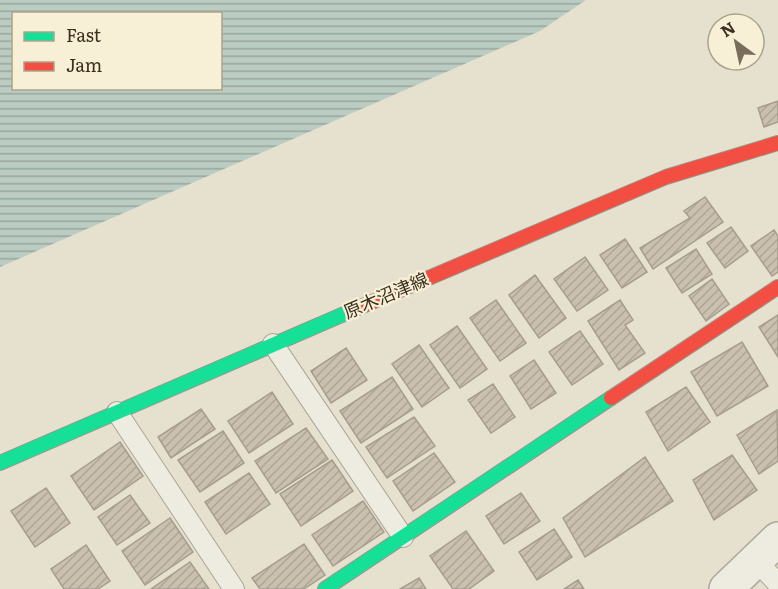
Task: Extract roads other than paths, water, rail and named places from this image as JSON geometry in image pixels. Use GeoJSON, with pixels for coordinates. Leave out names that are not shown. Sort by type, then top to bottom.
{"type":"FeatureCollection","features":[{"type":"Feature","properties":{"kind":"main road","name":"原木沼津線"},"geometry":{"type":"LineString","coordinates":[[0,463],[666,177],[778,143]]}},
{"type":"Feature","properties":{"kind":"main road"},"geometry":{"type":"LineString","coordinates":[[325,589],[778,287]]}},
{"type":"Feature","properties":{"kind":"street"},"geometry":{"type":"LineString","coordinates":[[726,589],[767,550]]}},
{"type":"Feature","properties":{"kind":"lane"},"geometry":{"type":"LineString","coordinates":[[273,344],[403,537]]}},
{"type":"Feature","properties":{"kind":"lane"},"geometry":{"type":"LineString","coordinates":[[117,412],[234,589]]}},
{"type":"Feature","properties":{"kind":"lane"},"geometry":{"type":"LineString","coordinates":[[767,550],[778,584]]}}]}
